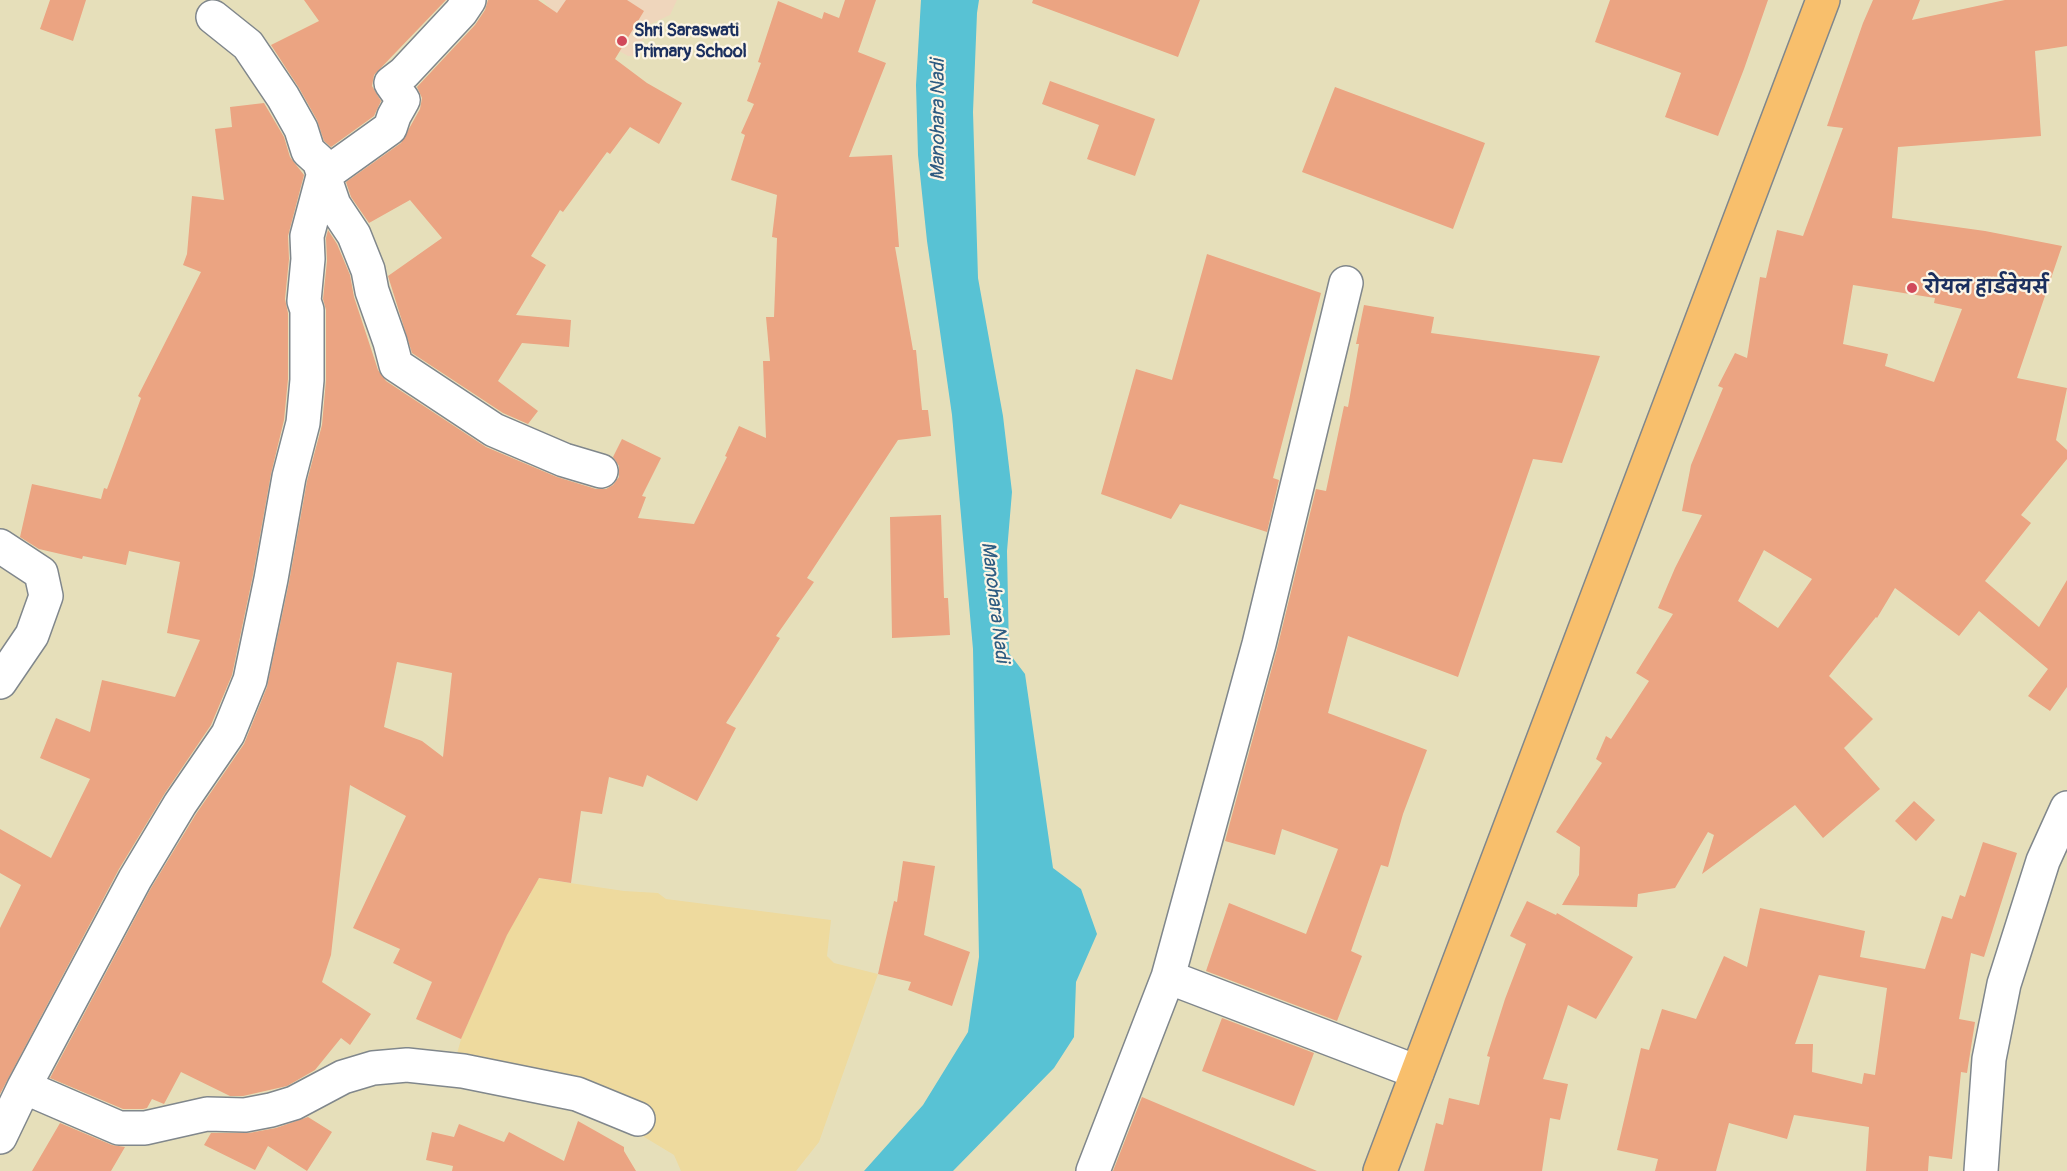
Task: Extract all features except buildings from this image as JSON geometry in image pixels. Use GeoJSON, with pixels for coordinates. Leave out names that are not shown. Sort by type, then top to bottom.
{"type":"FeatureCollection","features":[{"type":"Feature","properties":{"kind":"main road"},"geometry":{"type":"LineString","coordinates":[[1380,1171],[1822,0]]}},
{"type":"Feature","properties":{"kind":"street"},"geometry":{"type":"LineString","coordinates":[[0,1137],[24,1087],[135,879],[180,804],[228,734],[250,680],[272,579],[289,477],[303,423],[307,380],[307,310],[304,301],[308,259],[307,236],[323,176],[390,128],[403,100],[391,83],[404,73],[461,12],[469,0]]}},
{"type":"Feature","properties":{"kind":"street"},"geometry":{"type":"LineString","coordinates":[[213,17],[248,45],[283,97],[301,129],[308,150],[319,161],[334,206],[354,235],[368,270],[372,291],[396,365],[494,430],[564,460],[601,471]]}},
{"type":"Feature","properties":{"kind":"street"},"geometry":{"type":"LineString","coordinates":[[1093,1171],[1168,977],[1259,644],[1346,283]]}},
{"type":"Feature","properties":{"kind":"street"},"geometry":{"type":"LineString","coordinates":[[0,546],[40,573],[46,596],[32,635],[0,682]]}},
{"type":"Feature","properties":{"kind":"street"},"geometry":{"type":"LineString","coordinates":[[1981,1171],[1989,1059],[2004,984],[2043,861],[2067,808]]}},
{"type":"Feature","properties":{"kind":"street"},"geometry":{"type":"LineString","coordinates":[[1168,977],[1417,1072]]}},
{"type":"Feature","properties":{"kind":"street"},"geometry":{"type":"LineString","coordinates":[[24,1087],[118,1128],[145,1128],[207,1114],[245,1115],[272,1110],[294,1103],[344,1077],[373,1068],[407,1065],[463,1071],[577,1094],[638,1119]]}},
{"type":"Feature","properties":{"kind":"shaded area","name":"Shri Saraswati Primary School"},"geometry":{"type":"Polygon","coordinates":[[[543,0],[677,0],[670,15],[648,25],[637,56],[628,56],[557,16],[543,0]]]}},
{"type":"Feature","properties":{"kind":"sand"},"geometry":{"type":"Polygon","coordinates":[[[536,878],[624,891],[658,893],[666,899],[831,920],[827,956],[834,963],[878,974],[819,1142],[796,1171],[681,1171],[674,1155],[636,1132],[592,1113],[449,1083],[461,1039],[516,914],[520,912],[530,895],[536,878]]]}},
{"type":"Feature","properties":{"kind":"water","name":"Manohara Nadi"},"geometry":{"type":"Polygon","coordinates":[[[921,0],[979,0],[973,112],[978,278],[1003,416],[1012,492],[1007,551],[1009,653],[1025,674],[1053,868],[1081,889],[1097,934],[1076,982],[1074,1037],[1054,1068],[953,1171],[864,1171],[923,1105],[968,1032],[979,957],[973,649],[952,415],[927,241],[918,155],[916,85],[921,0]]]}},
{"type":"Feature","properties":{"kind":"place","name":"Shri Saraswati Primary School"},"geometry":{"type":"Point","coordinates":[622,41]}},
{"type":"Feature","properties":{"kind":"place","name":"रोयल हार्डवेयर्स"},"geometry":{"type":"Point","coordinates":[1912,288]}}]}
